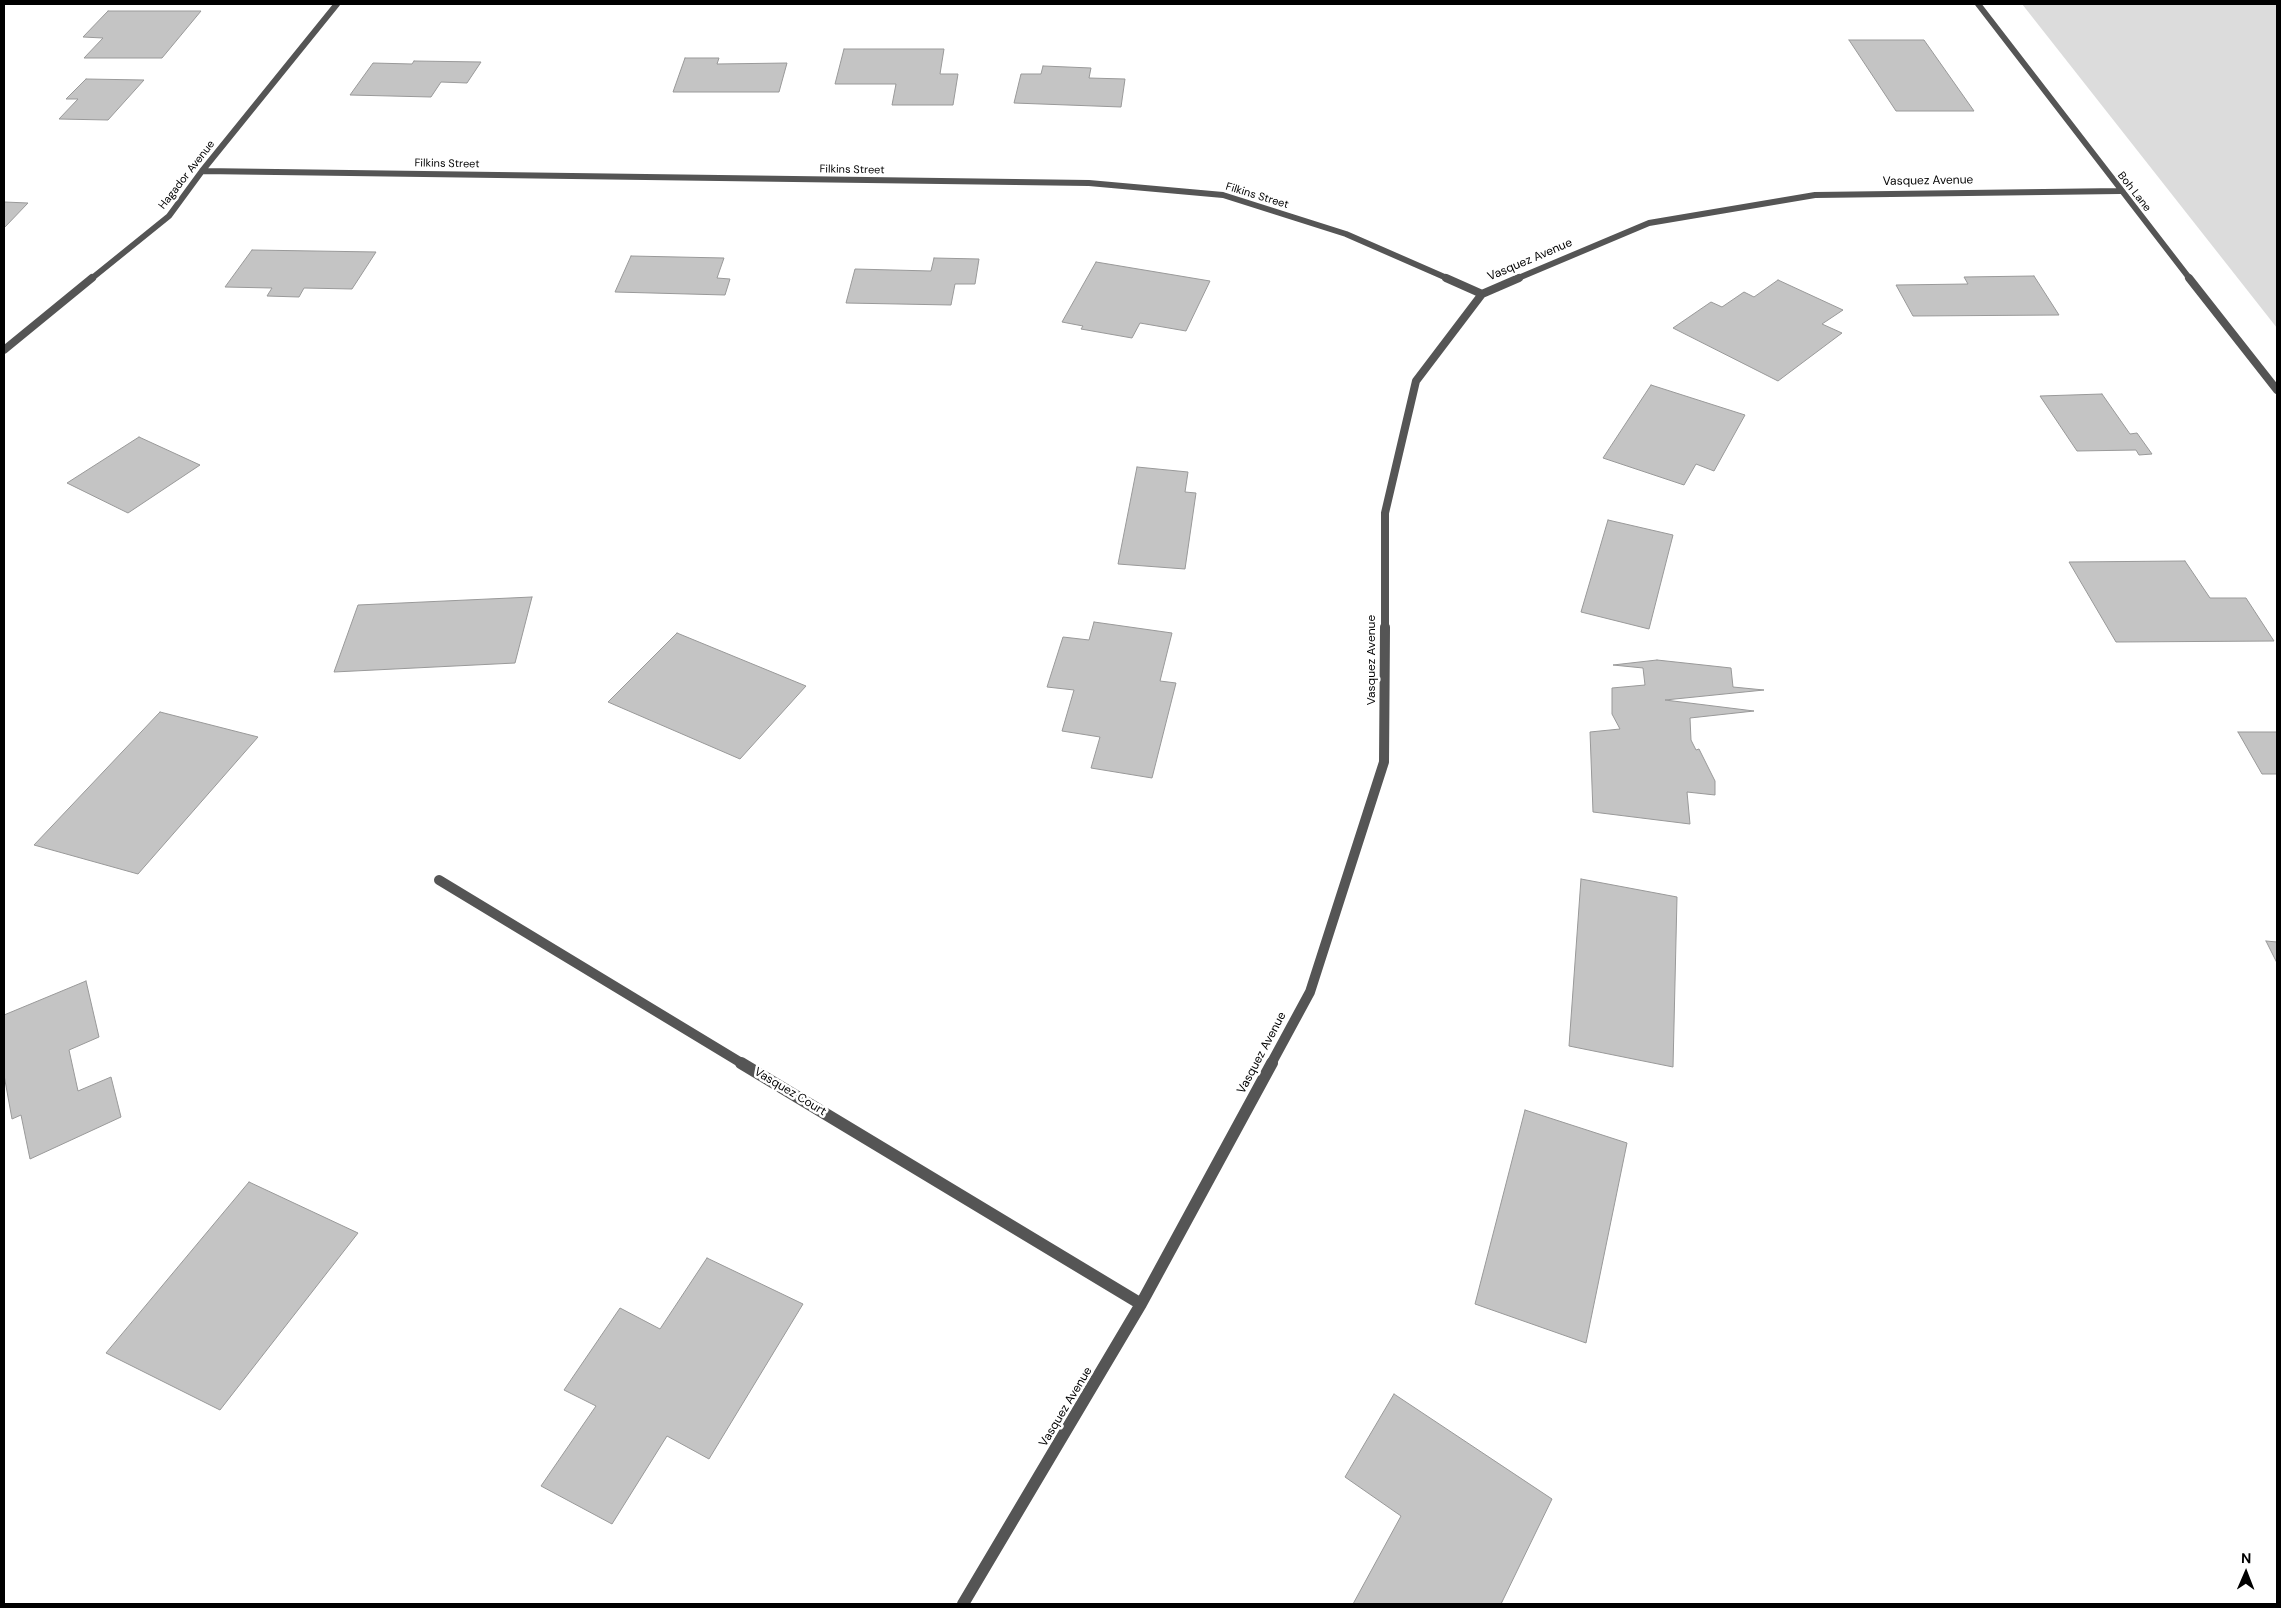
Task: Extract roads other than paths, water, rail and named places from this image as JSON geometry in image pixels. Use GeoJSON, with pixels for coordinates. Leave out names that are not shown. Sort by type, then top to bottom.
{"type":"FeatureCollection","features":[{"type":"Feature","properties":{"kind":"street","name":"Hagador Avenue"},"geometry":{"type":"LineString","coordinates":[[4,350],[169,216],[202,171],[336,4]]}},
{"type":"Feature","properties":{"kind":"street","name":"Boh Lane"},"geometry":{"type":"LineString","coordinates":[[1978,4],[2120,191],[2277,390]]}},
{"type":"Feature","properties":{"kind":"street","name":"Filkins Street"},"geometry":{"type":"LineString","coordinates":[[202,171],[1079,182],[1223,195],[1346,234],[1482,294]]}},
{"type":"Feature","properties":{"kind":"street","name":"Vasquez Avenue"},"geometry":{"type":"LineString","coordinates":[[963,1604],[1141,1304],[1310,992],[1384,762],[1385,513],[1416,381],[1482,294],[1649,222],[1815,196],[2120,191]]}},
{"type":"Feature","properties":{"kind":"street","name":"Vasquez Court"},"geometry":{"type":"LineString","coordinates":[[439,880],[1141,1304]]}}]}
